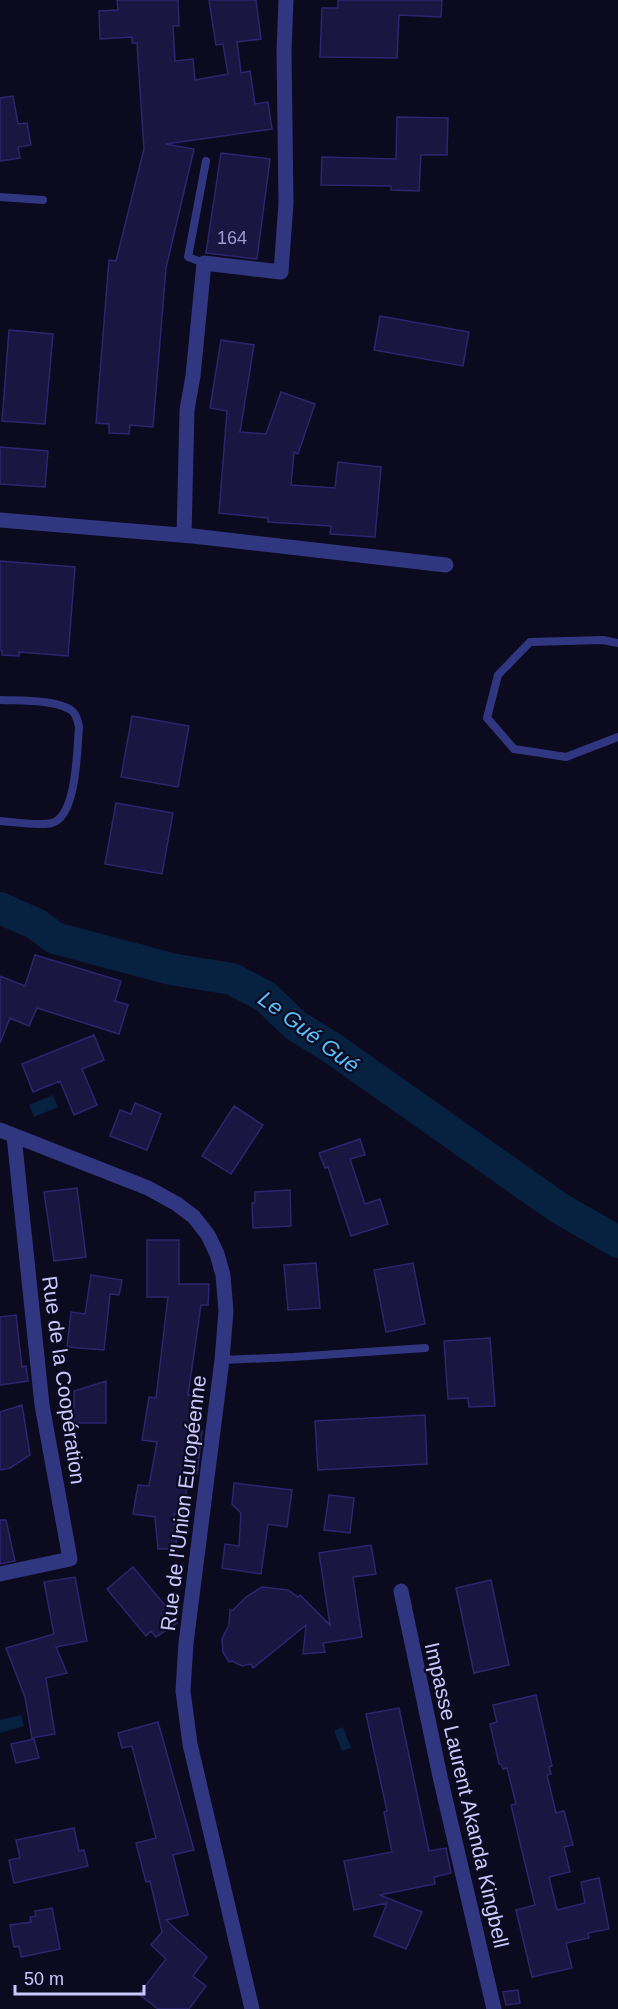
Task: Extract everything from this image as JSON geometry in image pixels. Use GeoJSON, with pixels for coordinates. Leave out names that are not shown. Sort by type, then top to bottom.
{"type":"FeatureCollection","features":[{"type":"Feature","properties":{"kind":"street"},"geometry":{"type":"LineString","coordinates":[[188,536],[188,410],[204,264],[281,272],[286,203],[284,51],[286,0]]}},
{"type":"Feature","properties":{"kind":"street"},"geometry":{"type":"LineString","coordinates":[[0,520],[188,536],[446,565]]}},
{"type":"Feature","properties":{"kind":"street","name":"Rue de l'Union Européenne"},"geometry":{"type":"LineString","coordinates":[[7,1133],[148,1188],[177,1204],[194,1217],[208,1235],[223,1275],[226,1311],[222,1359],[186,1643],[183,1691],[190,1744],[252,2009]]}},
{"type":"Feature","properties":{"kind":"street","name":"Rue de la Coopération"},"geometry":{"type":"LineString","coordinates":[[0,1574],[70,1558],[42,1405],[7,1133]]}},
{"type":"Feature","properties":{"kind":"street","name":"Impasse Laurent Akanda Kingbell"},"geometry":{"type":"LineString","coordinates":[[401,1591],[441,1782],[494,2009]]}},
{"type":"Feature","properties":{"kind":"lane"},"geometry":{"type":"LineString","coordinates":[[204,264],[188,257],[206,160]]}},
{"type":"Feature","properties":{"kind":"lane"},"geometry":{"type":"LineString","coordinates":[[0,197],[43,200]]}},
{"type":"Feature","properties":{"kind":"lane"},"geometry":{"type":"LineString","coordinates":[[618,643],[603,640],[530,642],[498,675],[487,718],[513,749],[545,754],[566,757],[618,737]]}},
{"type":"Feature","properties":{"kind":"lane"},"geometry":{"type":"LineString","coordinates":[[0,700],[58,704],[69,708],[76,715],[79,727],[71,798],[59,819],[51,824],[0,821]]}},
{"type":"Feature","properties":{"kind":"lane"},"geometry":{"type":"LineString","coordinates":[[222,1359],[314,1356],[425,1348]]}},
{"type":"Feature","properties":{"kind":"water"},"geometry":{"type":"Polygon","coordinates":[[[53,1095],[58,1107],[34,1117],[29,1105],[53,1095]]]}},
{"type":"Feature","properties":{"kind":"water"},"geometry":{"type":"Polygon","coordinates":[[[21,1715],[24,1726],[0,1733],[0,1720],[21,1715]]]}},
{"type":"Feature","properties":{"kind":"water"},"geometry":{"type":"Polygon","coordinates":[[[343,1727],[351,1748],[342,1751],[334,1731],[343,1727]]]}},
{"type":"Feature","properties":{"kind":"building"},"geometry":{"type":"Polygon","coordinates":[[[117,0],[178,0],[179,26],[173,26],[175,61],[193,59],[195,80],[228,74],[223,44],[216,45],[209,0],[256,0],[261,39],[237,42],[241,73],[250,71],[255,104],[268,102],[272,129],[166,144],[194,149],[166,268],[153,427],[130,425],[129,434],[109,433],[109,424],[96,423],[109,260],[116,261],[144,149],[137,43],[132,43],[132,37],[100,39],[99,11],[118,10],[117,0]]]}},
{"type":"Feature","properties":{"kind":"building"},"geometry":{"type":"Polygon","coordinates":[[[338,0],[442,0],[441,17],[399,15],[397,58],[320,57],[322,8],[338,8],[338,0]]]}},
{"type":"Feature","properties":{"kind":"building"},"geometry":{"type":"Polygon","coordinates":[[[13,96],[18,124],[27,123],[31,145],[18,147],[20,158],[0,161],[0,98],[13,96]]]}},
{"type":"Feature","properties":{"kind":"building"},"geometry":{"type":"Polygon","coordinates":[[[397,117],[448,118],[447,155],[421,155],[419,191],[391,190],[391,186],[321,185],[322,157],[396,159],[397,117]]]}},
{"type":"Feature","properties":{"kind":"building"},"geometry":{"type":"Polygon","coordinates":[[[221,153],[270,159],[257,259],[206,253],[221,153]]]}},
{"type":"Feature","properties":{"kind":"building"},"geometry":{"type":"Polygon","coordinates":[[[380,316],[469,332],[463,366],[374,350],[380,316]]]}},
{"type":"Feature","properties":{"kind":"building"},"geometry":{"type":"Polygon","coordinates":[[[9,330],[53,334],[45,424],[2,421],[9,330]]]}},
{"type":"Feature","properties":{"kind":"building"},"geometry":{"type":"Polygon","coordinates":[[[221,340],[254,345],[240,432],[266,434],[281,392],[315,404],[298,454],[294,452],[291,485],[335,488],[338,462],[381,467],[375,537],[330,534],[331,526],[268,522],[268,518],[219,513],[227,411],[210,408],[221,340]]]}},
{"type":"Feature","properties":{"kind":"building"},"geometry":{"type":"Polygon","coordinates":[[[0,447],[48,451],[45,487],[0,484],[0,447]]]}},
{"type":"Feature","properties":{"kind":"building"},"geometry":{"type":"Polygon","coordinates":[[[0,561],[75,567],[68,656],[19,652],[19,656],[2,655],[0,650],[0,561]]]}},
{"type":"Feature","properties":{"kind":"building"},"geometry":{"type":"Polygon","coordinates":[[[132,716],[189,726],[178,787],[121,777],[132,716]]]}},
{"type":"Feature","properties":{"kind":"building"},"geometry":{"type":"Polygon","coordinates":[[[116,803],[173,813],[162,874],[105,864],[116,803]]]}},
{"type":"Feature","properties":{"kind":"building"},"geometry":{"type":"Polygon","coordinates":[[[35,955],[121,981],[115,1001],[128,1005],[119,1034],[37,1008],[29,1026],[10,1018],[0,1043],[0,976],[25,986],[35,955]]]}},
{"type":"Feature","properties":{"kind":"building"},"geometry":{"type":"Polygon","coordinates":[[[94,1035],[104,1060],[82,1069],[97,1105],[74,1115],[60,1081],[33,1092],[22,1064],[94,1035]]]}},
{"type":"Feature","properties":{"kind":"building"},"geometry":{"type":"Polygon","coordinates":[[[135,1103],[161,1114],[147,1150],[110,1136],[120,1110],[131,1114],[135,1103]]]}},
{"type":"Feature","properties":{"kind":"building"},"geometry":{"type":"Polygon","coordinates":[[[234,1106],[263,1125],[231,1174],[202,1156],[234,1106]]]}},
{"type":"Feature","properties":{"kind":"building"},"geometry":{"type":"Polygon","coordinates":[[[360,1139],[365,1155],[350,1159],[365,1204],[380,1199],[388,1224],[351,1236],[328,1167],[325,1168],[319,1153],[360,1139]]]}},
{"type":"Feature","properties":{"kind":"building"},"geometry":{"type":"Polygon","coordinates":[[[77,1188],[86,1257],[54,1261],[44,1192],[77,1188]]]}},
{"type":"Feature","properties":{"kind":"building"},"geometry":{"type":"Polygon","coordinates":[[[290,1190],[291,1226],[253,1228],[252,1203],[255,1203],[255,1192],[290,1190]]]}},
{"type":"Feature","properties":{"kind":"building"},"geometry":{"type":"Polygon","coordinates":[[[147,1240],[179,1240],[179,1284],[209,1284],[208,1305],[201,1305],[188,1395],[195,1395],[195,1412],[202,1431],[197,1474],[189,1473],[183,1514],[174,1514],[177,1549],[158,1549],[155,1517],[133,1514],[138,1485],[149,1486],[157,1442],[142,1440],[149,1397],[156,1398],[168,1297],[147,1297],[147,1240]]]}},
{"type":"Feature","properties":{"kind":"building"},"geometry":{"type":"Polygon","coordinates":[[[316,1263],[320,1308],[288,1310],[284,1265],[316,1263]]]}},
{"type":"Feature","properties":{"kind":"building"},"geometry":{"type":"Polygon","coordinates":[[[413,1263],[425,1324],[386,1332],[374,1270],[413,1263]]]}},
{"type":"Feature","properties":{"kind":"building"},"geometry":{"type":"Polygon","coordinates":[[[91,1275],[122,1280],[119,1295],[110,1294],[104,1350],[67,1347],[71,1312],[85,1314],[91,1275]]]}},
{"type":"Feature","properties":{"kind":"building"},"geometry":{"type":"Polygon","coordinates":[[[16,1315],[22,1367],[26,1366],[28,1381],[0,1385],[0,1317],[16,1315]]]}},
{"type":"Feature","properties":{"kind":"building"},"geometry":{"type":"Polygon","coordinates":[[[490,1338],[495,1406],[469,1407],[468,1398],[448,1399],[444,1341],[490,1338]]]}},
{"type":"Feature","properties":{"kind":"building"},"geometry":{"type":"Polygon","coordinates":[[[106,1381],[106,1423],[74,1423],[74,1391],[106,1381]]]}},
{"type":"Feature","properties":{"kind":"building"},"geometry":{"type":"Polygon","coordinates":[[[22,1405],[30,1455],[10,1468],[0,1470],[0,1412],[22,1405]]]}},
{"type":"Feature","properties":{"kind":"building"},"geometry":{"type":"Polygon","coordinates":[[[425,1415],[427,1464],[318,1470],[315,1421],[425,1415]]]}},
{"type":"Feature","properties":{"kind":"building"},"geometry":{"type":"Polygon","coordinates":[[[234,1483],[292,1490],[287,1527],[268,1524],[261,1574],[222,1568],[225,1544],[239,1546],[241,1513],[232,1504],[234,1483]]]}},
{"type":"Feature","properties":{"kind":"building"},"geometry":{"type":"Polygon","coordinates":[[[329,1495],[354,1498],[350,1533],[324,1530],[329,1495]]]}},
{"type":"Feature","properties":{"kind":"building"},"geometry":{"type":"Polygon","coordinates":[[[0,1520],[6,1520],[15,1561],[0,1564],[0,1520]]]}},
{"type":"Feature","properties":{"kind":"building"},"geometry":{"type":"Polygon","coordinates":[[[371,1545],[376,1574],[353,1577],[362,1637],[323,1643],[325,1652],[303,1654],[306,1625],[253,1668],[251,1664],[242,1666],[232,1661],[229,1662],[223,1652],[222,1639],[229,1625],[230,1610],[262,1587],[288,1590],[298,1597],[300,1595],[330,1625],[319,1553],[371,1545]]]}},
{"type":"Feature","properties":{"kind":"building"},"geometry":{"type":"Polygon","coordinates":[[[133,1567],[174,1616],[172,1617],[177,1623],[156,1637],[151,1631],[146,1636],[107,1589],[133,1567]]]}},
{"type":"Feature","properties":{"kind":"building"},"geometry":{"type":"Polygon","coordinates":[[[75,1577],[87,1641],[56,1647],[67,1673],[46,1678],[55,1734],[32,1738],[25,1697],[6,1648],[54,1634],[44,1582],[75,1577]]]}},
{"type":"Feature","properties":{"kind":"building"},"geometry":{"type":"Polygon","coordinates":[[[491,1580],[509,1665],[474,1673],[456,1588],[491,1580]]]}},
{"type":"Feature","properties":{"kind":"building"},"geometry":{"type":"Polygon","coordinates":[[[536,1695],[552,1766],[549,1767],[551,1774],[547,1775],[556,1813],[564,1811],[573,1845],[564,1847],[570,1872],[549,1877],[557,1910],[585,1903],[581,1882],[599,1878],[609,1929],[588,1933],[589,1938],[566,1943],[572,1968],[532,1977],[516,1910],[535,1905],[511,1805],[516,1804],[507,1768],[503,1769],[499,1764],[490,1724],[497,1722],[493,1705],[536,1695]]]}},
{"type":"Feature","properties":{"kind":"building"},"geometry":{"type":"Polygon","coordinates":[[[399,1708],[429,1851],[446,1848],[451,1873],[434,1877],[435,1884],[380,1895],[422,1912],[406,1949],[374,1936],[387,1903],[354,1910],[344,1861],[392,1852],[384,1812],[387,1811],[366,1714],[399,1708]]]}},
{"type":"Feature","properties":{"kind":"building"},"geometry":{"type":"Polygon","coordinates":[[[158,1722],[194,1850],[173,1855],[188,1915],[166,1920],[207,1957],[193,1976],[206,1986],[189,2009],[158,2009],[139,1994],[166,1959],[151,1945],[162,1932],[150,1881],[146,1882],[136,1843],[156,1838],[132,1746],[122,1748],[118,1733],[158,1722]]]}},
{"type":"Feature","properties":{"kind":"building"},"geometry":{"type":"Polygon","coordinates":[[[34,1739],[39,1758],[16,1763],[11,1744],[34,1739]]]}},
{"type":"Feature","properties":{"kind":"building"},"geometry":{"type":"Polygon","coordinates":[[[74,1828],[79,1851],[84,1850],[88,1866],[14,1883],[9,1860],[20,1858],[16,1840],[74,1828]]]}},
{"type":"Feature","properties":{"kind":"building"},"geometry":{"type":"Polygon","coordinates":[[[52,1908],[60,1949],[21,1957],[19,1946],[14,1947],[10,1925],[31,1922],[30,1917],[36,1916],[35,1911],[52,1908]]]}},
{"type":"Feature","properties":{"kind":"building"},"geometry":{"type":"Polygon","coordinates":[[[518,1990],[520,2003],[506,2005],[503,1992],[518,1990]]]}},
{"type":"Feature","properties":{"kind":"waterway","name":"Le Gué Gué"},"geometry":{"type":"LineString","coordinates":[[0,908],[36,924],[55,938],[171,969],[232,979],[266,997],[295,1025],[332,1048],[559,1208],[618,1242]]}}]}
